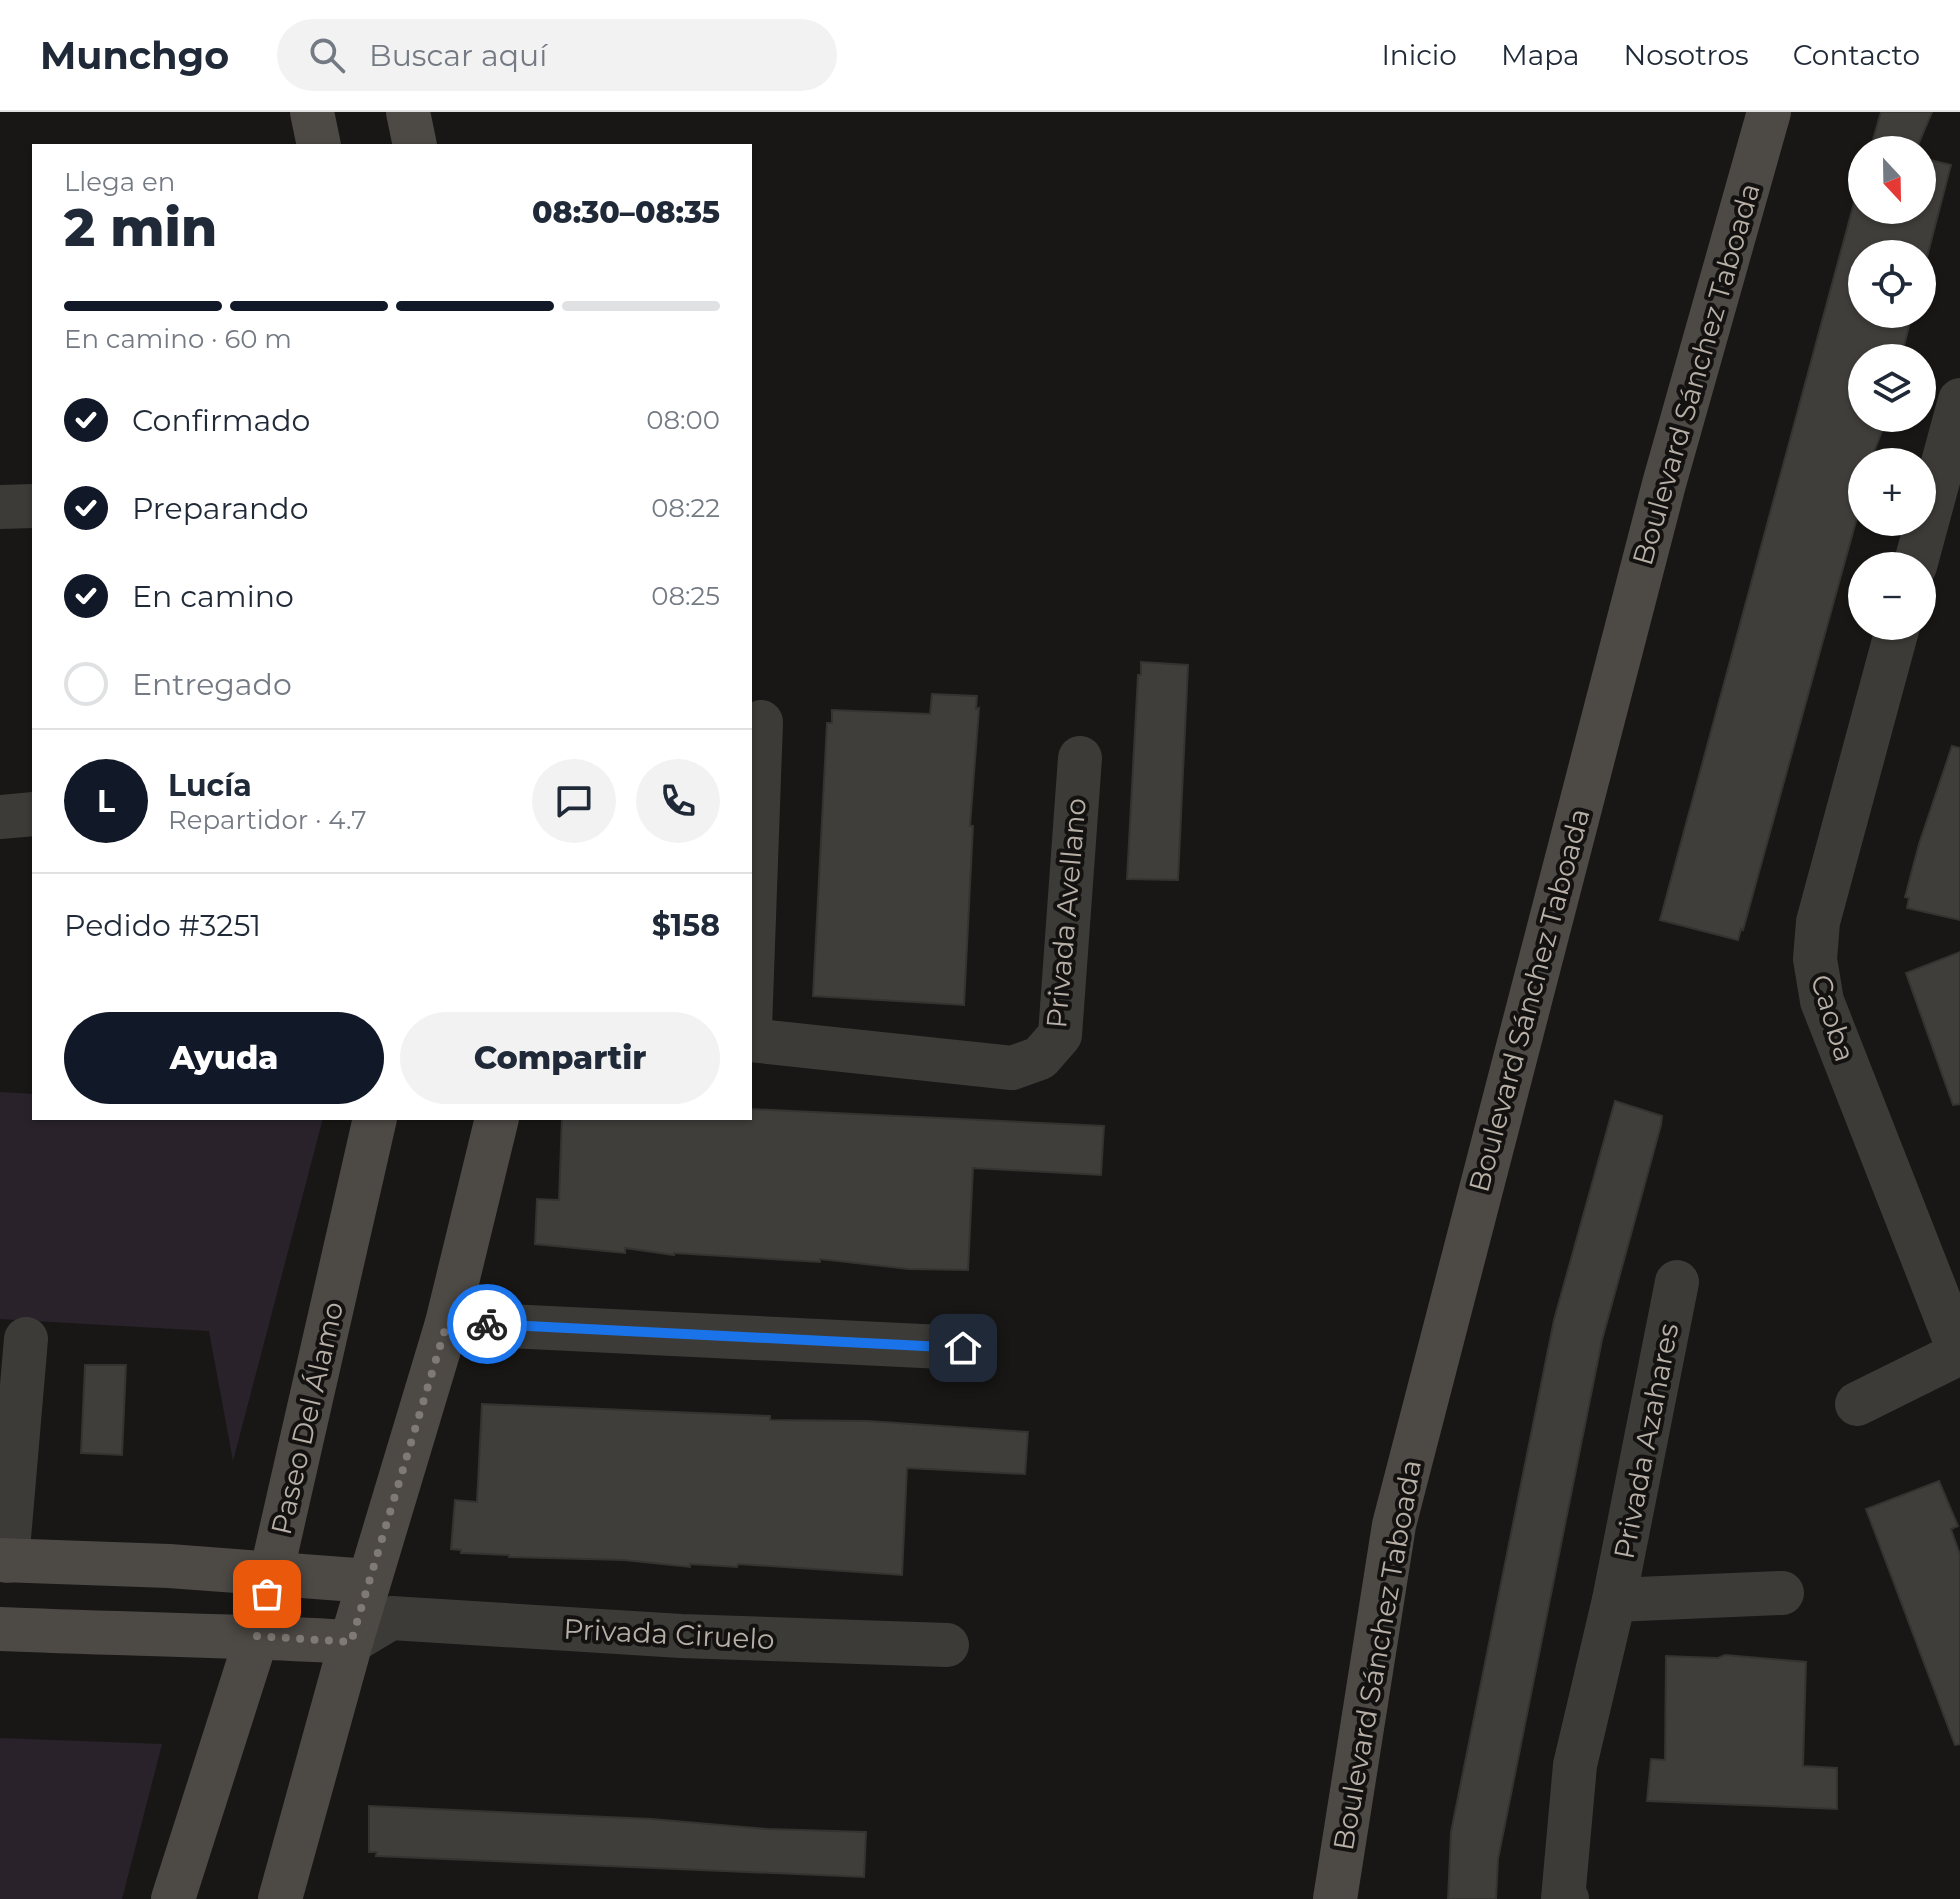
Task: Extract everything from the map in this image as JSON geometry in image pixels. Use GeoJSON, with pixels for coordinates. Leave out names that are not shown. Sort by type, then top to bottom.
{"type":"FeatureCollection","features":[{"type":"Feature","properties":{"kind":"street"},"geometry":{"type":"LineString","coordinates":[[312,112],[319,144]]}},
{"type":"Feature","properties":{"kind":"street"},"geometry":{"type":"LineString","coordinates":[[408,112],[415,144]]}},
{"type":"Feature","properties":{"kind":"street","name":"Boulevard Sánchez Taboada"},"geometry":{"type":"LineString","coordinates":[[1335,1899],[1394,1525],[1664,484],[1769,112]]}},
{"type":"Feature","properties":{"kind":"street"},"geometry":{"type":"LineString","coordinates":[[1919,552],[1960,400]]}},
{"type":"Feature","properties":{"kind":"street"},"geometry":{"type":"LineString","coordinates":[[0,507],[32,506]]}},
{"type":"Feature","properties":{"kind":"street","name":"Caoba"},"geometry":{"type":"LineString","coordinates":[[1894,640],[1818,922],[1815,959],[1822,1001],[1960,1353]]}},
{"type":"Feature","properties":{"kind":"street"},"geometry":{"type":"LineString","coordinates":[[752,972],[761,722]]}},
{"type":"Feature","properties":{"kind":"street","name":"Privada Avellano"},"geometry":{"type":"LineString","coordinates":[[752,1040],[1012,1068],[1040,1058],[1060,1035],[1080,758]]}},
{"type":"Feature","properties":{"kind":"street"},"geometry":{"type":"LineString","coordinates":[[0,817],[32,814]]}},
{"type":"Feature","properties":{"kind":"street","name":"Paseo Del Álamo"},"geometry":{"type":"LineString","coordinates":[[173,1899],[257,1636],[375,1120]]}},
{"type":"Feature","properties":{"kind":"street"},"geometry":{"type":"LineString","coordinates":[[280,1899],[351,1642],[447,1323],[497,1120]]}},
{"type":"Feature","properties":{"kind":"street","name":"Privada Azahares"},"geometry":{"type":"LineString","coordinates":[[1567,1899],[1563,1899],[1575,1765],[1614,1600],[1677,1282]]}},
{"type":"Feature","properties":{"kind":"street"},"geometry":{"type":"LineString","coordinates":[[447,1323],[963,1348]]}},
{"type":"Feature","properties":{"kind":"street"},"geometry":{"type":"LineString","coordinates":[[26,1339],[3,1561],[272,1572],[369,1581]]}},
{"type":"Feature","properties":{"kind":"street"},"geometry":{"type":"LineString","coordinates":[[1857,1404],[1960,1353]]}},
{"type":"Feature","properties":{"kind":"street"},"geometry":{"type":"LineString","coordinates":[[0,1629],[155,1636],[257,1636],[351,1642],[391,1618],[369,1581]]}},
{"type":"Feature","properties":{"kind":"street","name":"Privada Azahares"},"geometry":{"type":"LineString","coordinates":[[1614,1600],[1782,1593]]}},
{"type":"Feature","properties":{"kind":"street","name":"Privada Ciruelo"},"geometry":{"type":"LineString","coordinates":[[391,1618],[681,1636],[947,1645]]}},
{"type":"Feature","properties":{"kind":"shaded area"},"geometry":{"type":"Polygon","coordinates":[[[0,1092],[32,1094],[32,1120],[322,1120],[233,1461],[209,1331],[0,1319],[0,1092]]]}},
{"type":"Feature","properties":{"kind":"shaded area"},"geometry":{"type":"Polygon","coordinates":[[[0,1738],[162,1744],[122,1899],[0,1899],[0,1738]]]}},
{"type":"Feature","properties":{"kind":"building"},"geometry":{"type":"Polygon","coordinates":[[[1881,112],[1932,112],[1922,136],[1874,136],[1881,112]]]}},
{"type":"Feature","properties":{"kind":"building"},"geometry":{"type":"Polygon","coordinates":[[[1936,161],[1951,165],[1936,222],[1936,161]]]}},
{"type":"Feature","properties":{"kind":"building"},"geometry":{"type":"Polygon","coordinates":[[[1848,224],[1936,224],[1931,240],[1848,240],[1848,328],[1908,328],[1904,344],[1848,344],[1848,432],[1882,432],[1875,448],[1848,448],[1848,536],[1852,536],[1743,930],[1738,940],[1660,920],[1848,224]]]}},
{"type":"Feature","properties":{"kind":"building"},"geometry":{"type":"Polygon","coordinates":[[[1141,662],[1188,665],[1178,880],[1127,879],[1141,662]]]}},
{"type":"Feature","properties":{"kind":"building"},"geometry":{"type":"Polygon","coordinates":[[[932,694],[977,696],[976,709],[979,708],[970,826],[973,826],[964,1005],[813,996],[827,723],[832,723],[832,710],[930,714],[932,694]]]}},
{"type":"Feature","properties":{"kind":"building"},"geometry":{"type":"Polygon","coordinates":[[[1952,746],[1960,748],[1960,920],[1907,908],[1909,898],[1905,897],[1952,746]]]}},
{"type":"Feature","properties":{"kind":"building"},"geometry":{"type":"Polygon","coordinates":[[[1960,952],[1960,1104],[1953,1105],[1906,973],[1960,952]]]}},
{"type":"Feature","properties":{"kind":"building"},"geometry":{"type":"Polygon","coordinates":[[[1615,1101],[1662,1116],[1661,1125],[1602,1340],[1498,1859],[1496,1899],[1448,1899],[1451,1832],[1554,1320],[1615,1101]]]}},
{"type":"Feature","properties":{"kind":"building"},"geometry":{"type":"Polygon","coordinates":[[[752,1109],[1104,1126],[1101,1175],[973,1168],[968,1270],[909,1269],[820,1259],[820,1262],[674,1255],[625,1248],[625,1253],[535,1244],[537,1199],[559,1200],[562,1120],[752,1120],[752,1109]]]}},
{"type":"Feature","properties":{"kind":"building"},"geometry":{"type":"Polygon","coordinates":[[[85,1365],[126,1365],[122,1455],[81,1453],[85,1365]]]}},
{"type":"Feature","properties":{"kind":"building"},"geometry":{"type":"Polygon","coordinates":[[[482,1404],[770,1416],[770,1420],[868,1421],[1028,1432],[1025,1474],[907,1468],[902,1575],[738,1564],[737,1567],[690,1564],[690,1567],[624,1560],[461,1553],[461,1550],[451,1549],[455,1500],[477,1502],[482,1404]]]}},
{"type":"Feature","properties":{"kind":"building"},"geometry":{"type":"Polygon","coordinates":[[[1939,1481],[1958,1526],[1951,1529],[1960,1555],[1960,1744],[1955,1745],[1866,1509],[1939,1481]]]}},
{"type":"Feature","properties":{"kind":"building"},"geometry":{"type":"Polygon","coordinates":[[[1725,1655],[1806,1662],[1803,1766],[1837,1768],[1837,1809],[1647,1801],[1651,1759],[1665,1760],[1666,1656],[1718,1658],[1725,1655]]]}},
{"type":"Feature","properties":{"kind":"building"},"geometry":{"type":"Polygon","coordinates":[[[369,1806],[866,1832],[864,1877],[376,1856],[377,1852],[369,1852],[369,1806]]]}},
{"type":"Feature","properties":{"kind":"way so far"},"geometry":{"type":"LineString","coordinates":[[267,1594],[257,1636],[351,1642],[447,1323],[487,1324]]}},
{"type":"Feature","properties":{"kind":"route"},"geometry":{"type":"LineString","coordinates":[[487,1324],[963,1348]]}}]}
